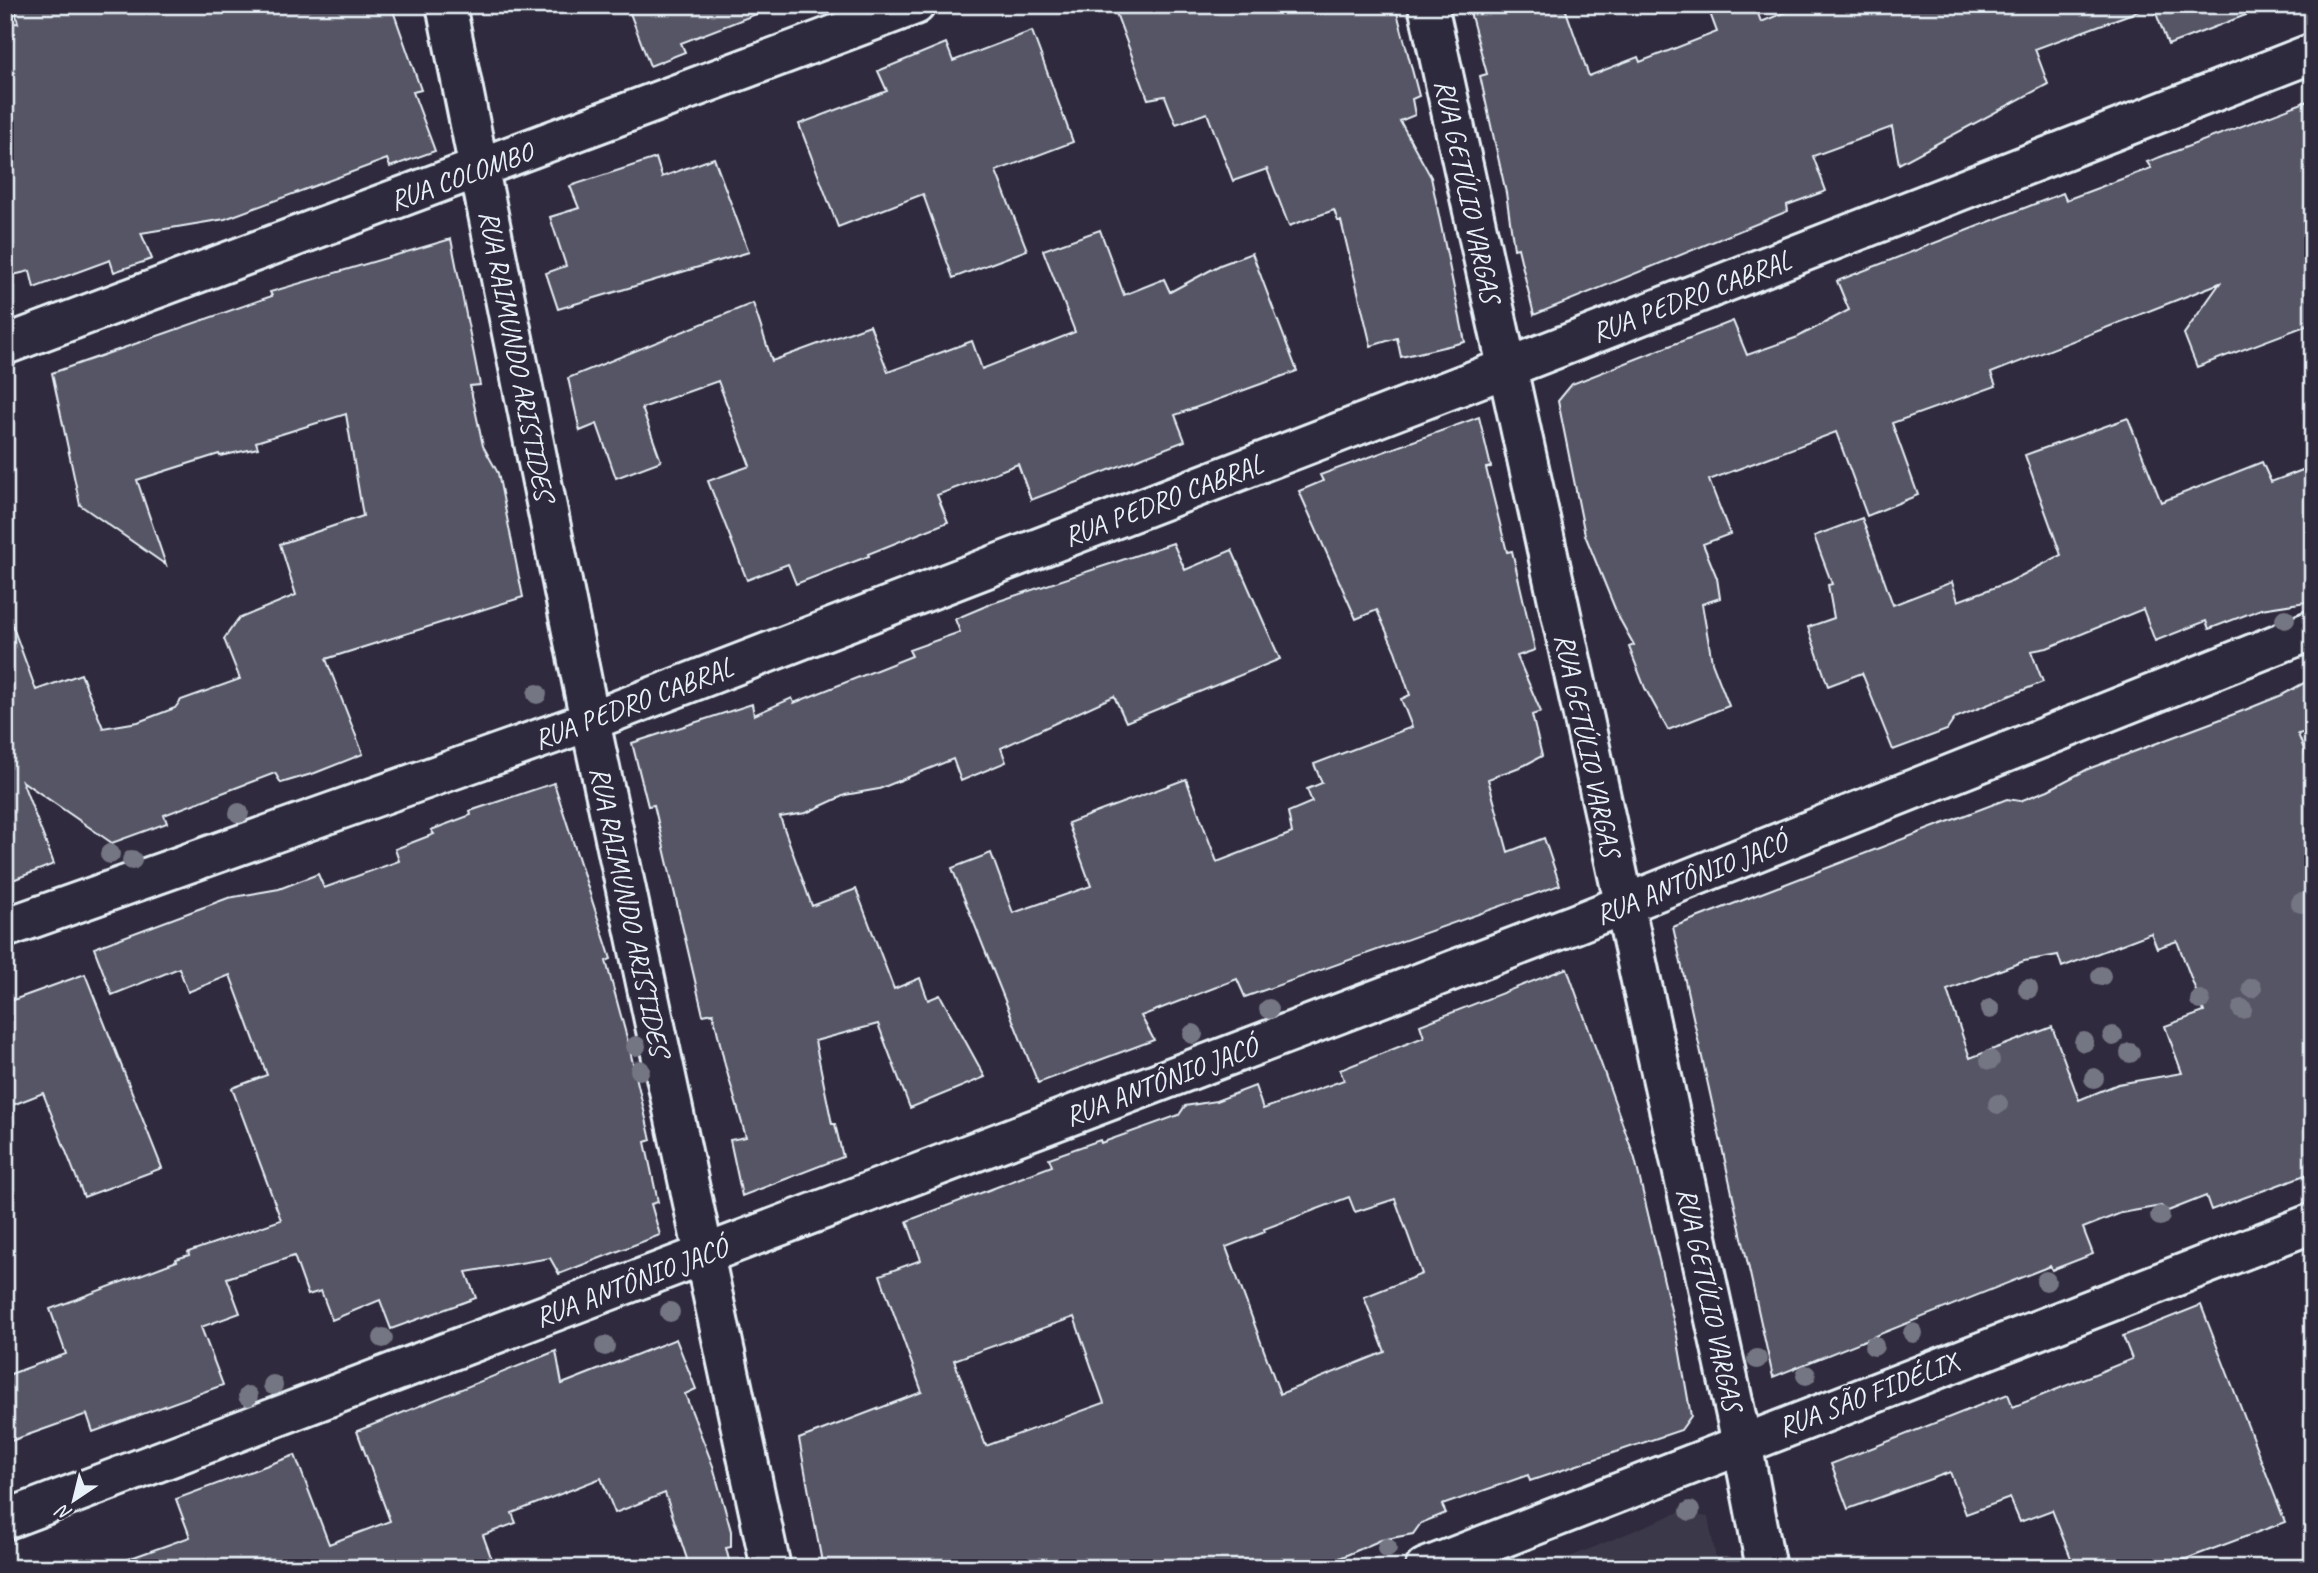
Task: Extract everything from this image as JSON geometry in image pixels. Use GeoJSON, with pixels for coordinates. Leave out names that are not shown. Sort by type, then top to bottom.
{"type":"FeatureCollection","features":[{"type":"Feature","properties":{"kind":"street","name":"RUA RAIMUNDO ARISTIDES"},"geometry":{"type":"LineString","coordinates":[[446,5],[590,721],[771,1568]]}},
{"type":"Feature","properties":{"kind":"street","name":"RUA COLOMBO"},"geometry":{"type":"LineString","coordinates":[[5,345],[915,5]]}},
{"type":"Feature","properties":{"kind":"street","name":"RUA GETÚLIO VARGAS"},"geometry":{"type":"LineString","coordinates":[[1428,5],[1742,1443],[1766,1568]]}},
{"type":"Feature","properties":{"kind":"street","name":"RUA PEDRO CABRAL"},"geometry":{"type":"LineString","coordinates":[[5,928],[590,721],[2313,53]]}},
{"type":"Feature","properties":{"kind":"street","name":"RUA ANTÔNIO JACÓ"},"geometry":{"type":"LineString","coordinates":[[5,1520],[1623,905],[2313,631]]}},
{"type":"Feature","properties":{"kind":"street","name":"RUA SÃO FIDÉLIX"},"geometry":{"type":"LineString","coordinates":[[1425,1568],[2313,1223]]}},
{"type":"Feature","properties":{"kind":"shaded area"},"geometry":{"type":"Polygon","coordinates":[[[1679,1512],[1708,1517],[1718,1568],[1543,1568],[1679,1512]]]}},
{"type":"Feature","properties":{"kind":"building"},"geometry":{"type":"Polygon","coordinates":[[[14,5],[391,5],[421,90],[413,92],[435,151],[390,167],[387,159],[225,219],[141,233],[152,259],[114,272],[110,260],[34,288],[30,271],[5,277],[5,24],[18,23],[14,5]]]}},
{"type":"Feature","properties":{"kind":"building"},"geometry":{"type":"Polygon","coordinates":[[[627,5],[772,5],[772,8],[681,43],[685,52],[650,66],[627,5]]]}},
{"type":"Feature","properties":{"kind":"building"},"geometry":{"type":"Polygon","coordinates":[[[1113,5],[1395,5],[1419,96],[1412,99],[1415,115],[1400,121],[1431,177],[1465,342],[1401,357],[1397,338],[1371,346],[1341,221],[1338,221],[1334,210],[1289,226],[1267,169],[1233,181],[1207,113],[1176,124],[1165,96],[1148,99],[1113,5]]]}},
{"type":"Feature","properties":{"kind":"building"},"geometry":{"type":"Polygon","coordinates":[[[1468,5],[1564,5],[1589,76],[1638,57],[1640,62],[1717,32],[1707,5],[1755,5],[1761,22],[1804,5],[2140,5],[2141,10],[2035,49],[2048,84],[1899,164],[1892,127],[1813,156],[1826,191],[1787,205],[1788,211],[1534,315],[1518,248],[1514,249],[1506,193],[1480,76],[1487,74],[1468,5]]]}},
{"type":"Feature","properties":{"kind":"building"},"geometry":{"type":"Polygon","coordinates":[[[2153,5],[2264,5],[2264,8],[2168,45],[2153,5]]]}},
{"type":"Feature","properties":{"kind":"building"},"geometry":{"type":"Polygon","coordinates":[[[1032,31],[1073,142],[996,171],[1027,250],[953,278],[923,194],[838,227],[799,124],[887,91],[878,71],[946,43],[953,61],[1032,31]]]}},
{"type":"Feature","properties":{"kind":"building"},"geometry":{"type":"Polygon","coordinates":[[[2313,99],[2313,323],[2197,367],[2184,334],[2220,283],[1991,373],[1996,386],[1892,423],[1918,495],[1867,516],[1836,432],[1709,480],[1730,534],[1703,544],[1717,578],[1720,598],[1702,604],[1712,662],[1729,706],[1668,730],[1645,688],[1629,647],[1634,645],[1618,616],[1585,535],[1558,401],[1572,384],[1733,321],[1747,355],[1798,337],[1849,310],[1837,281],[2063,193],[2066,200],[2151,168],[2147,162],[2313,99]]]}},
{"type":"Feature","properties":{"kind":"building"},"geometry":{"type":"Polygon","coordinates":[[[656,158],[662,177],[714,158],[749,252],[558,309],[546,273],[566,266],[550,217],[579,208],[570,186],[656,158]]]}},
{"type":"Feature","properties":{"kind":"building"},"geometry":{"type":"Polygon","coordinates":[[[1100,230],[1124,295],[1164,279],[1170,292],[1220,265],[1252,253],[1297,371],[1175,415],[1185,441],[1031,500],[1018,464],[937,495],[948,522],[796,584],[788,564],[747,580],[708,481],[750,466],[718,381],[642,408],[661,461],[616,478],[597,424],[580,431],[568,378],[753,303],[772,361],[870,325],[888,372],[972,341],[982,369],[1075,332],[1043,250],[1100,230]]]}},
{"type":"Feature","properties":{"kind":"building"},"geometry":{"type":"Polygon","coordinates":[[[451,239],[480,385],[470,386],[483,446],[498,473],[523,597],[326,659],[363,754],[315,773],[281,783],[275,773],[164,815],[167,823],[112,843],[22,781],[54,864],[5,883],[5,619],[10,619],[36,690],[81,674],[103,728],[138,722],[175,708],[181,700],[240,679],[224,639],[238,619],[296,595],[280,544],[363,516],[346,414],[256,442],[258,448],[220,456],[219,454],[137,480],[166,565],[80,505],[52,373],[272,296],[270,292],[451,239]]]}},
{"type":"Feature","properties":{"kind":"building"},"geometry":{"type":"Polygon","coordinates":[[[1479,417],[1491,467],[1486,468],[1507,552],[1512,551],[1535,650],[1517,656],[1541,712],[1532,715],[1542,756],[1488,779],[1508,852],[1544,838],[1560,885],[1245,997],[1237,979],[1141,1016],[1154,1040],[1038,1083],[952,868],[991,853],[1013,913],[1091,886],[1068,823],[1186,779],[1217,862],[1292,833],[1288,812],[1312,802],[1307,789],[1322,783],[1314,764],[1412,727],[1401,699],[1410,695],[1377,610],[1356,619],[1299,491],[1323,481],[1320,475],[1479,417]]]}},
{"type":"Feature","properties":{"kind":"building"},"geometry":{"type":"Polygon","coordinates":[[[2128,418],[2161,502],[2262,462],[2271,482],[2313,466],[2313,601],[2261,609],[2209,629],[2206,621],[2155,641],[2143,609],[2047,648],[2031,651],[2043,682],[1955,718],[1947,730],[1893,750],[1862,673],[1828,686],[1808,627],[1834,618],[1828,585],[1832,584],[1814,536],[1862,518],[1893,605],[1952,582],[1958,601],[2009,582],[2061,555],[2025,455],[2128,418]]]}},
{"type":"Feature","properties":{"kind":"building"},"geometry":{"type":"Polygon","coordinates":[[[1173,543],[1185,570],[1232,550],[1280,659],[1126,722],[1114,696],[1001,748],[1006,762],[961,781],[953,759],[879,789],[845,795],[806,813],[780,817],[812,906],[856,889],[894,989],[920,978],[928,1000],[940,995],[985,1077],[910,1108],[878,1024],[815,1041],[832,1124],[835,1124],[843,1157],[742,1196],[730,1140],[746,1137],[713,1013],[703,1015],[654,805],[648,806],[632,743],[752,704],[754,715],[792,698],[794,703],[912,656],[909,650],[960,632],[955,619],[993,603],[1173,543]]]}},
{"type":"Feature","properties":{"kind":"building"},"geometry":{"type":"Polygon","coordinates":[[[2313,678],[2313,731],[2298,734],[2313,772],[2313,1172],[2211,1210],[2206,1196],[2168,1211],[2161,1206],[2121,1213],[2083,1228],[2093,1254],[2052,1270],[2050,1266],[1773,1377],[1673,927],[2007,799],[2020,801],[2088,769],[2282,695],[2313,678]],[[2151,933],[2062,967],[2058,955],[2024,961],[1947,990],[1970,1058],[2052,1027],[2079,1100],[2118,1084],[2182,1073],[2165,1026],[2204,1012],[2177,941],[2157,948],[2151,933]]]}},
{"type":"Feature","properties":{"kind":"building"},"geometry":{"type":"Polygon","coordinates":[[[554,783],[611,959],[606,961],[651,1140],[645,1142],[658,1202],[651,1204],[660,1235],[559,1274],[550,1258],[466,1272],[476,1298],[391,1329],[380,1300],[332,1320],[321,1291],[308,1295],[294,1256],[227,1278],[240,1313],[201,1327],[223,1385],[93,1432],[87,1414],[5,1443],[5,1376],[66,1354],[50,1309],[177,1261],[176,1259],[189,1255],[188,1252],[281,1220],[232,1088],[267,1075],[230,975],[188,992],[179,968],[112,995],[94,948],[228,898],[279,889],[318,874],[324,888],[399,861],[395,849],[434,834],[431,830],[471,815],[470,811],[554,783]]]}},
{"type":"Feature","properties":{"kind":"building"},"geometry":{"type":"Polygon","coordinates":[[[1567,968],[1635,1159],[1677,1336],[1691,1416],[1681,1430],[1530,1481],[1528,1475],[1442,1505],[1446,1513],[1421,1523],[1413,1534],[1381,1540],[1317,1568],[823,1568],[799,1439],[922,1392],[880,1275],[921,1260],[907,1221],[1052,1166],[1049,1158],[1179,1115],[1185,1106],[1216,1101],[1255,1086],[1263,1109],[1344,1080],[1340,1070],[1424,1037],[1420,1025],[1567,968]],[[1349,1197],[1264,1229],[1265,1232],[1226,1247],[1280,1394],[1385,1352],[1364,1297],[1422,1274],[1395,1199],[1355,1212],[1349,1197]],[[1074,1317],[954,1360],[986,1446],[1104,1403],[1074,1317]]]}},
{"type":"Feature","properties":{"kind":"building"},"geometry":{"type":"Polygon","coordinates":[[[85,974],[162,1168],[84,1197],[43,1093],[5,1108],[5,1003],[85,974]]]}},
{"type":"Feature","properties":{"kind":"building"},"geometry":{"type":"Polygon","coordinates":[[[2201,1305],[2285,1522],[2162,1568],[2075,1568],[2052,1510],[2020,1522],[2010,1498],[1966,1514],[1950,1472],[1848,1509],[1831,1464],[2008,1394],[2013,1407],[2132,1359],[2123,1336],[2201,1305]]]}},
{"type":"Feature","properties":{"kind":"building"},"geometry":{"type":"Polygon","coordinates":[[[676,1339],[696,1389],[685,1394],[713,1466],[731,1531],[731,1547],[726,1548],[731,1568],[690,1568],[665,1493],[615,1513],[601,1478],[512,1513],[516,1523],[483,1535],[495,1568],[118,1568],[117,1563],[190,1537],[176,1499],[295,1455],[329,1544],[390,1521],[357,1431],[556,1351],[562,1384],[676,1339]]]}}]}
